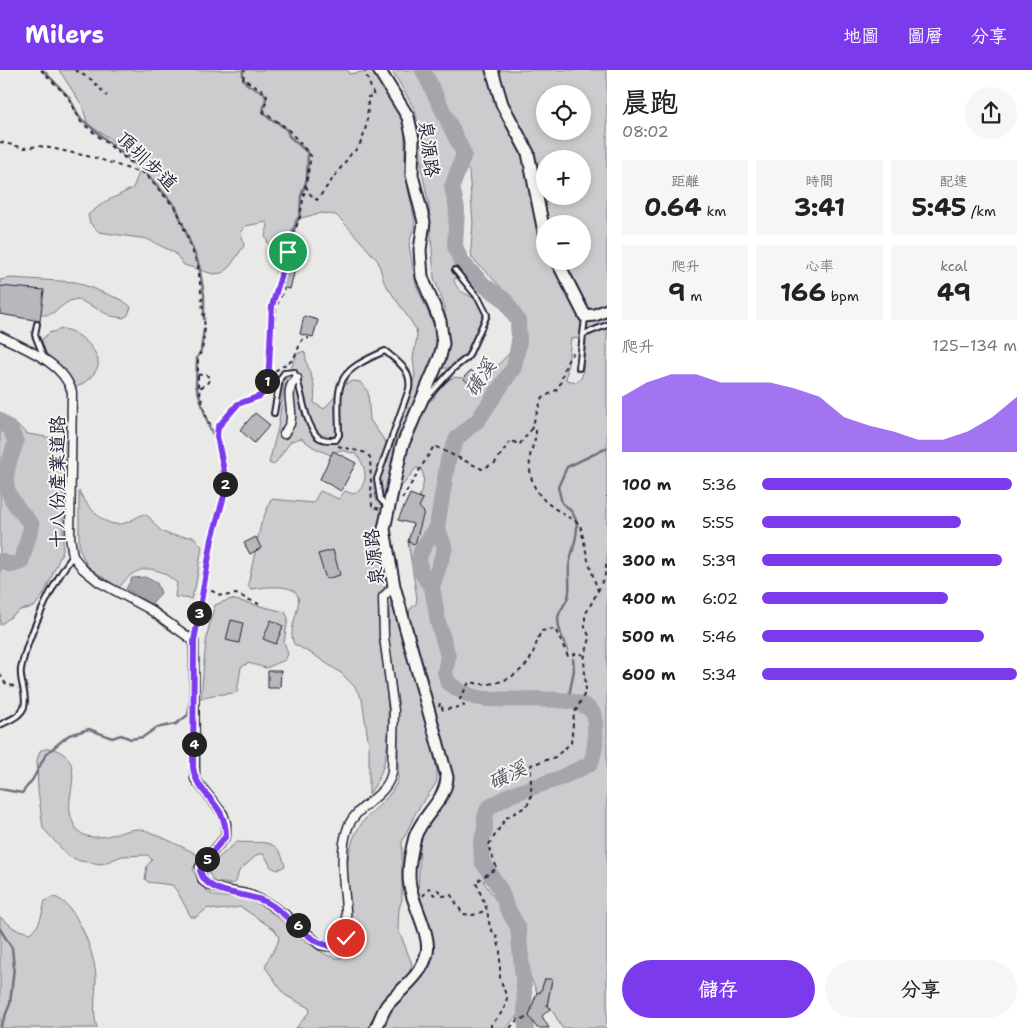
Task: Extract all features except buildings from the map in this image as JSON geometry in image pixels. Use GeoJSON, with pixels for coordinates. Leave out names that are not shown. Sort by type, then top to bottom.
{"type":"FeatureCollection","features":[{"type":"Feature","properties":{"kind":"street","name":"泉源路"},"geometry":{"type":"LineString","coordinates":[[376,1028],[386,1006],[421,969],[427,951],[425,934],[410,886],[410,860],[416,836],[447,786],[447,777],[394,586],[384,529],[402,446],[440,357],[443,344],[442,331],[422,277],[420,250],[424,222],[412,175],[413,139],[408,117],[379,70]]}},
{"type":"Feature","properties":{"kind":"street"},"geometry":{"type":"LineString","coordinates":[[492,70],[502,104],[528,152],[541,215]]}},
{"type":"Feature","properties":{"kind":"street"},"geometry":{"type":"LineString","coordinates":[[562,270],[585,316],[607,310]]}},
{"type":"Feature","properties":{"kind":"street","name":"十八份產業道路"},"geometry":{"type":"LineString","coordinates":[[0,336],[60,370],[69,380],[72,392],[70,537],[73,556],[83,569],[99,582],[149,609],[194,641]]}},
{"type":"Feature","properties":{"kind":"street"},"geometry":{"type":"LineString","coordinates":[[284,434],[290,423],[289,389],[297,378]]}},
{"type":"Feature","properties":{"kind":"street"},"geometry":{"type":"LineString","coordinates":[[194,641],[195,779],[223,814],[226,823],[226,836],[200,867],[204,881],[214,889],[252,896],[267,902],[320,945],[337,946],[346,938],[347,930],[343,852],[348,827],[356,815],[382,793],[390,780],[392,772],[394,712],[384,637],[383,597],[394,586]]}},
{"type":"Feature","properties":{"kind":"lane"},"geometry":{"type":"LineString","coordinates":[[420,404],[429,398],[438,384],[468,357],[487,315],[479,299],[455,270]]}},
{"type":"Feature","properties":{"kind":"lane"},"geometry":{"type":"LineString","coordinates":[[579,368],[585,316]]}},
{"type":"Feature","properties":{"kind":"lane"},"geometry":{"type":"LineString","coordinates":[[37,324],[34,335],[42,348],[44,360]]}},
{"type":"Feature","properties":{"kind":"lane"},"geometry":{"type":"LineString","coordinates":[[584,334],[607,325]]}},
{"type":"Feature","properties":{"kind":"lane"},"geometry":{"type":"LineString","coordinates":[[274,413],[280,379],[284,373],[294,372],[301,397],[318,436],[324,439],[336,440],[339,435],[338,390],[343,377],[353,366],[385,351],[408,372],[410,379],[409,389],[377,479],[380,499],[389,509]]}},
{"type":"Feature","properties":{"kind":"lane"},"geometry":{"type":"LineString","coordinates":[[0,725],[17,716],[23,709],[25,700],[21,669],[32,635],[63,569],[73,556]]}},
{"type":"Feature","properties":{"kind":"path","name":"頂圳步道"},"geometry":{"type":"LineString","coordinates":[[41,70],[68,97],[81,122],[124,155],[147,176],[177,210],[198,266],[205,328],[202,351],[198,358],[199,388],[207,419],[217,436],[225,476],[224,496],[212,539],[194,641]]}},
{"type":"Feature","properties":{"kind":"path"},"geometry":{"type":"LineString","coordinates":[[75,70],[92,80],[107,96]]}},
{"type":"Feature","properties":{"kind":"path"},"geometry":{"type":"LineString","coordinates":[[244,70],[243,79],[261,89],[267,96],[264,112],[288,129],[311,156],[300,217],[285,257],[276,291],[269,345],[268,387]]}},
{"type":"Feature","properties":{"kind":"path"},"geometry":{"type":"LineString","coordinates":[[306,186],[308,193],[317,200],[351,154],[358,149],[368,116],[368,96],[374,96],[365,72],[367,70]]}},
{"type":"Feature","properties":{"kind":"path"},"geometry":{"type":"LineString","coordinates":[[0,142],[25,148],[39,146],[55,149],[96,158],[135,171],[139,170]]}},
{"type":"Feature","properties":{"kind":"path"},"geometry":{"type":"LineString","coordinates":[[268,387],[276,307],[284,289]]}},
{"type":"Feature","properties":{"kind":"path"},"geometry":{"type":"LineString","coordinates":[[276,291],[281,293]]}},
{"type":"Feature","properties":{"kind":"path"},"geometry":{"type":"LineString","coordinates":[[217,436],[218,427],[238,404],[260,396],[268,387],[273,372],[293,360],[302,340],[310,338]]}},
{"type":"Feature","properties":{"kind":"path"},"geometry":{"type":"LineString","coordinates":[[334,446],[366,453],[370,457],[372,507],[389,509],[394,513],[414,475],[434,446],[482,469],[495,463],[511,440],[519,445],[532,430],[542,398],[556,391],[560,386],[562,371],[569,357],[582,344]]}},
{"type":"Feature","properties":{"kind":"path"},"geometry":{"type":"LineString","coordinates":[[198,375],[206,374],[210,379],[206,385],[199,388]]}},
{"type":"Feature","properties":{"kind":"path"},"geometry":{"type":"LineString","coordinates":[[532,430],[536,431],[536,441],[530,457],[534,486],[544,502],[580,524],[588,560],[598,591]]}},
{"type":"Feature","properties":{"kind":"path"},"geometry":{"type":"LineString","coordinates":[[492,1028],[490,1024],[504,1010],[507,998],[500,978],[500,950],[497,937],[490,928],[487,910],[476,882],[497,868],[488,846],[506,818],[528,806],[531,797],[531,765],[555,757],[570,743],[574,714],[584,699],[586,691],[585,656],[590,638],[585,627],[585,615],[605,575],[607,560]]}},
{"type":"Feature","properties":{"kind":"path"},"geometry":{"type":"LineString","coordinates":[[204,587],[222,596],[236,594],[259,604]]}},
{"type":"Feature","properties":{"kind":"path"},"geometry":{"type":"LineString","coordinates":[[424,698],[432,696],[436,712],[440,703],[443,710],[464,706],[460,699],[468,684],[472,682],[481,686],[510,678],[529,661],[541,631],[545,629],[555,629],[568,656],[579,653],[585,656]]}},
{"type":"Feature","properties":{"kind":"path"},"geometry":{"type":"LineString","coordinates":[[0,674],[5,683],[23,689]]}},
{"type":"Feature","properties":{"kind":"path"},"geometry":{"type":"LineString","coordinates":[[424,902],[422,896],[429,888],[434,895],[438,890],[443,896],[454,896],[463,914],[473,914],[487,910]]}},
{"type":"Feature","properties":{"kind":"path"},"geometry":{"type":"LineString","coordinates":[[510,1028],[518,1019],[530,1018]]}},
{"type":"Feature","properties":{"kind":"shaded area"},"geometry":{"type":"Polygon","coordinates":[[[59,70],[348,70],[349,74],[376,70],[381,85],[396,102],[405,125],[405,174],[415,222],[409,245],[416,284],[436,331],[438,344],[437,358],[381,516],[385,589],[379,597],[379,626],[387,701],[388,742],[385,761],[379,778],[369,794],[369,746],[362,699],[354,686],[341,673],[294,644],[292,634],[298,602],[297,594],[290,589],[276,587],[251,589],[248,585],[261,524],[271,499],[313,503],[320,491],[339,499],[345,491],[353,494],[358,492],[364,483],[364,468],[356,454],[340,450],[330,455],[313,447],[301,438],[291,441],[274,465],[269,463],[278,428],[284,385],[297,354],[304,351],[314,384],[314,403],[324,409],[347,383],[360,382],[368,392],[370,420],[387,444],[391,443],[415,376],[413,358],[417,337],[416,329],[384,282],[378,261],[336,215],[322,213],[296,219],[281,263],[278,266],[265,236],[268,226],[267,222],[245,226],[241,231],[244,246],[230,266],[222,273],[213,274],[184,265],[175,253],[147,239],[99,232],[90,223],[88,215],[103,203],[133,188],[141,168],[108,137],[88,125],[82,105],[59,70]]]}},
{"type":"Feature","properties":{"kind":"shaded area"},"geometry":{"type":"Polygon","coordinates":[[[392,70],[607,70],[607,1028],[562,1028],[551,1008],[547,1006],[552,980],[545,979],[540,993],[537,992],[526,967],[523,937],[517,921],[500,892],[490,881],[483,881],[507,918],[516,938],[519,959],[518,993],[524,1016],[516,1017],[506,1028],[380,1028],[391,1008],[426,973],[431,964],[432,952],[418,895],[420,842],[422,830],[451,783],[427,678],[409,616],[410,609],[416,604],[417,598],[408,542],[415,544],[419,507],[422,499],[419,497],[423,483],[421,469],[416,468],[403,485],[398,481],[405,452],[425,404],[433,399],[442,384],[454,377],[463,378],[480,393],[500,363],[514,348],[520,314],[499,285],[472,258],[473,223],[469,171],[465,167],[455,195],[455,210],[464,252],[454,281],[461,291],[477,301],[484,315],[470,349],[450,368],[443,368],[445,307],[434,278],[429,206],[422,171],[419,128],[415,110],[392,70]],[[571,338],[566,380],[577,382],[582,377],[586,342],[571,338]]]}},
{"type":"Feature","properties":{"kind":"shaded area"},"geometry":{"type":"Polygon","coordinates":[[[11,278],[76,282],[122,300],[131,307],[128,315],[123,318],[111,316],[78,299],[69,301],[50,314],[31,313],[0,297],[0,280],[11,278]]]}},
{"type":"Feature","properties":{"kind":"shaded area"},"geometry":{"type":"Polygon","coordinates":[[[62,329],[74,333],[86,342],[96,354],[98,360],[98,366],[92,376],[75,388],[69,377],[46,355],[42,339],[49,333],[62,329]]]}},
{"type":"Feature","properties":{"kind":"shaded area"},"geometry":{"type":"Polygon","coordinates":[[[0,412],[28,434],[65,440],[68,448],[63,484],[63,550],[44,594],[34,607],[20,610],[0,625],[0,412]]]}},
{"type":"Feature","properties":{"kind":"shaded area"},"geometry":{"type":"Polygon","coordinates":[[[79,491],[92,510],[110,523],[125,523],[143,514],[165,533],[175,536],[194,537],[202,547],[195,588],[191,599],[175,597],[177,583],[161,572],[146,569],[139,570],[132,574],[119,588],[88,567],[79,547],[79,491]]]}},
{"type":"Feature","properties":{"kind":"shaded area"},"geometry":{"type":"Polygon","coordinates":[[[145,577],[157,583],[161,593],[151,604],[126,589],[132,578],[145,577]]]}},
{"type":"Feature","properties":{"kind":"shaded area"},"geometry":{"type":"Polygon","coordinates":[[[231,599],[285,612],[288,618],[284,642],[288,654],[285,660],[266,668],[248,663],[241,667],[237,692],[201,699],[205,652],[211,617],[215,605],[231,599]]]}},
{"type":"Feature","properties":{"kind":"shaded area"},"geometry":{"type":"Polygon","coordinates":[[[391,600],[394,601],[432,743],[437,771],[437,782],[416,812],[402,842],[402,899],[399,909],[398,928],[412,964],[409,974],[388,995],[371,1028],[296,1028],[310,1011],[309,1008],[285,995],[265,967],[278,941],[279,937],[275,930],[241,907],[218,910],[208,908],[196,917],[191,917],[172,885],[148,882],[145,879],[147,866],[152,860],[148,855],[122,856],[102,864],[80,861],[68,856],[43,828],[38,790],[37,760],[40,751],[45,749],[55,750],[68,758],[73,775],[70,812],[76,828],[82,834],[89,837],[97,837],[138,829],[172,842],[197,855],[198,859],[193,869],[200,883],[207,891],[221,897],[238,897],[258,903],[319,951],[337,958],[345,956],[354,944],[348,898],[347,866],[354,836],[362,823],[392,792],[398,779],[398,705],[388,634],[391,600]]]}},
{"type":"Feature","properties":{"kind":"shaded area"},"geometry":{"type":"Polygon","coordinates":[[[237,842],[262,843],[274,846],[282,856],[285,866],[277,870],[271,867],[264,854],[258,854],[239,871],[236,882],[232,884],[214,882],[208,871],[217,859],[237,842]]]}},
{"type":"Feature","properties":{"kind":"shaded area"},"geometry":{"type":"Polygon","coordinates":[[[53,897],[61,900],[77,918],[93,957],[96,978],[94,1009],[97,1028],[0,1028],[0,917],[15,929],[30,933],[39,923],[45,901],[53,897]]]}},
{"type":"Feature","properties":{"kind":"waterway"},"geometry":{"type":"LineString","coordinates":[[43,70],[69,97],[80,118],[147,174],[176,207],[199,265],[204,295],[204,319]]}},
{"type":"Feature","properties":{"kind":"waterway"},"geometry":{"type":"LineString","coordinates":[[243,70],[246,83],[264,93],[266,98],[263,112],[287,130],[289,136],[308,153],[307,179],[301,196],[300,214],[285,254],[271,307],[266,375]]}},
{"type":"Feature","properties":{"kind":"waterway","name":"磺溪"},"geometry":{"type":"LineString","coordinates":[[423,70],[464,154],[452,187],[457,209],[455,246],[461,261],[484,285],[505,300],[518,321],[519,342],[514,367],[478,420],[457,438],[448,460],[437,527],[445,548],[432,587],[438,622],[448,656],[445,672],[448,683],[459,690]]}},
{"type":"Feature","properties":{"kind":"waterway"},"geometry":{"type":"LineString","coordinates":[[204,329],[201,350],[197,358],[196,385],[209,427],[214,436]]}},
{"type":"Feature","properties":{"kind":"waterway"},"geometry":{"type":"LineString","coordinates":[[216,433],[219,424],[236,404],[265,393],[267,386]]}},
{"type":"Feature","properties":{"kind":"waterway"},"geometry":{"type":"LineString","coordinates":[[0,421],[10,429],[16,442],[8,468],[7,486],[15,504],[32,525],[21,562],[12,565],[0,561]]}},
{"type":"Feature","properties":{"kind":"waterway"},"geometry":{"type":"LineString","coordinates":[[568,650],[560,631],[558,618],[569,593],[569,566],[577,524],[575,517],[562,503],[558,487],[567,467],[607,448]]}},
{"type":"Feature","properties":{"kind":"waterway"},"geometry":{"type":"LineString","coordinates":[[151,604],[178,626],[193,634],[211,539],[222,496],[220,465]]}},
{"type":"Feature","properties":{"kind":"waterway"},"geometry":{"type":"LineString","coordinates":[[432,587],[421,570],[419,557],[437,527]]}},
{"type":"Feature","properties":{"kind":"waterway"},"geometry":{"type":"LineString","coordinates":[[568,701],[574,670],[573,659]]}},
{"type":"Feature","properties":{"kind":"waterway","name":"磺溪"},"geometry":{"type":"LineString","coordinates":[[467,694],[479,698],[575,702],[588,708],[595,718],[595,747],[590,764],[560,778],[510,795],[488,808],[485,818],[485,829],[481,844],[482,861],[500,889],[507,908],[518,927],[526,1028]]}},
{"type":"Feature","properties":{"kind":"waterway"},"geometry":{"type":"LineString","coordinates":[[0,789],[22,793],[33,779],[46,754],[69,735],[89,729],[112,738],[121,735],[131,739],[143,737],[156,728],[176,724],[188,715],[191,695]]}},
{"type":"Feature","properties":{"kind":"waterway"},"geometry":{"type":"LineString","coordinates":[[0,929],[12,948],[14,967],[10,1004],[0,1028]]}},
{"type":"Feature","properties":{"kind":"route"},"geometry":{"type":"LineString","coordinates":[[288,252],[272,306],[268,387],[265,394],[238,404],[218,427],[217,436],[225,476],[224,496],[212,539],[194,641],[196,650],[193,767],[195,779],[223,814],[226,823],[226,836],[200,867],[200,871],[204,881],[214,889],[252,896],[272,905],[320,945],[328,947],[337,946],[346,938]]}}]}
